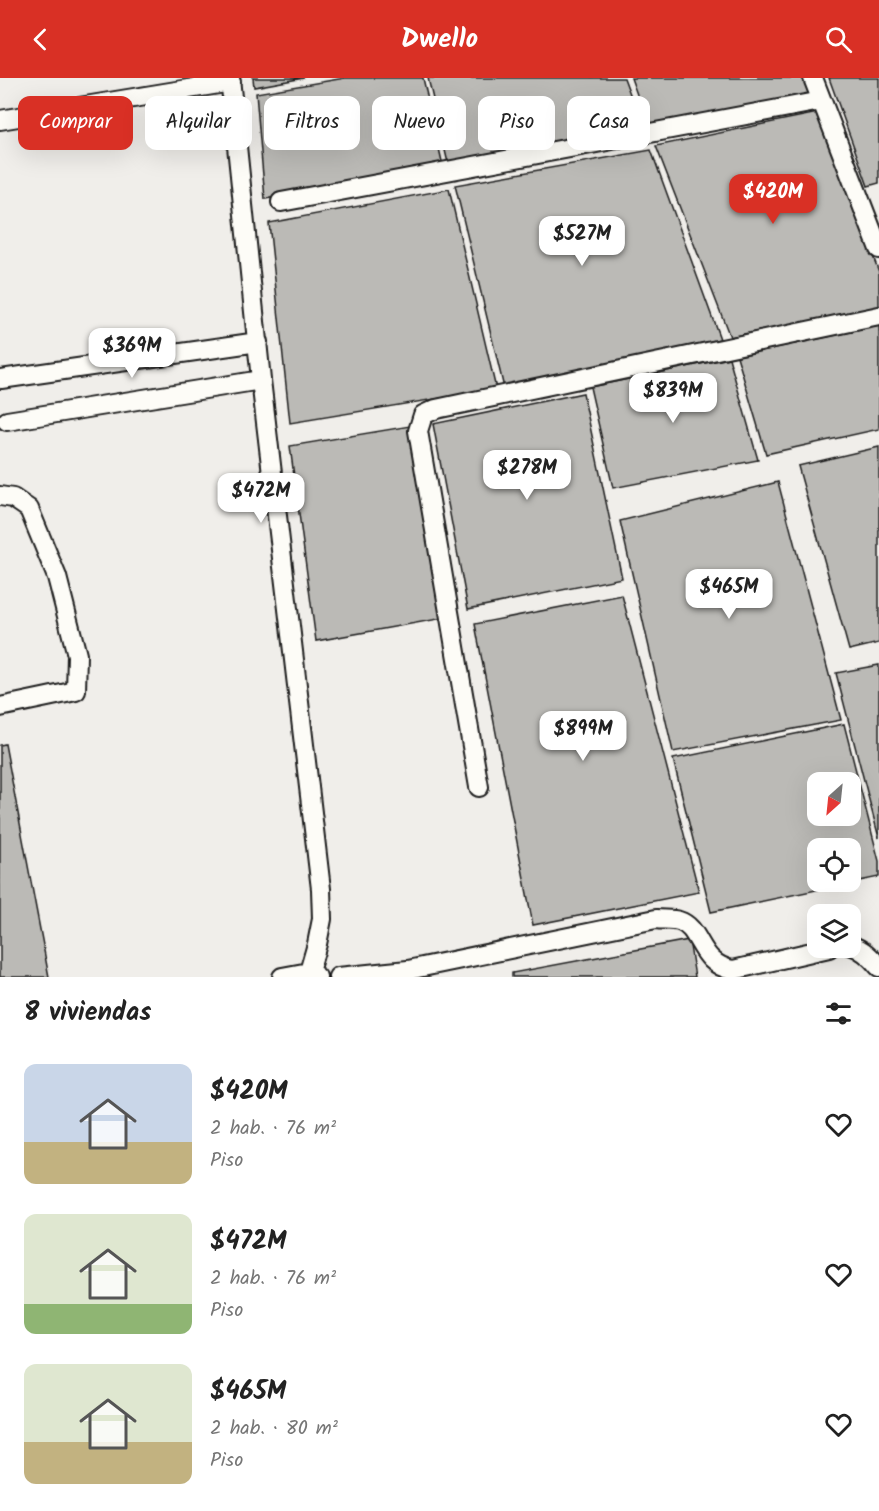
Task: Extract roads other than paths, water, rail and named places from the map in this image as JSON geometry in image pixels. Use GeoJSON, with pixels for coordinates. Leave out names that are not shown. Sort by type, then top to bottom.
{"type":"FeatureCollection","features":[{"type":"Feature","properties":{"kind":"street"},"geometry":{"type":"LineString","coordinates":[[813,78],[879,249]]}},
{"type":"Feature","properties":{"kind":"street"},"geometry":{"type":"LineString","coordinates":[[0,120],[230,80],[261,380],[321,889],[322,919],[313,974],[282,977]]}},
{"type":"Feature","properties":{"kind":"street"},"geometry":{"type":"LineString","coordinates":[[281,202],[821,101]]}},
{"type":"Feature","properties":{"kind":"street"},"geometry":{"type":"LineString","coordinates":[[479,787],[418,431],[423,415],[447,406],[879,316]]}},
{"type":"Feature","properties":{"kind":"street"},"geometry":{"type":"LineString","coordinates":[[1,379],[258,342]]}},
{"type":"Feature","properties":{"kind":"street"},"geometry":{"type":"LineString","coordinates":[[7,420],[261,380]]}},
{"type":"Feature","properties":{"kind":"street"},"geometry":{"type":"LineString","coordinates":[[0,496],[13,498],[29,509],[57,577],[77,655],[76,692],[0,707]]}},
{"type":"Feature","properties":{"kind":"street"},"geometry":{"type":"LineString","coordinates":[[338,977],[408,970],[656,919],[680,921],[692,929],[707,956],[724,968],[733,970],[807,953]]}},
{"type":"Feature","properties":{"kind":"street"},"geometry":{"type":"LineString","coordinates":[[861,950],[870,956],[879,967]]}}]}
